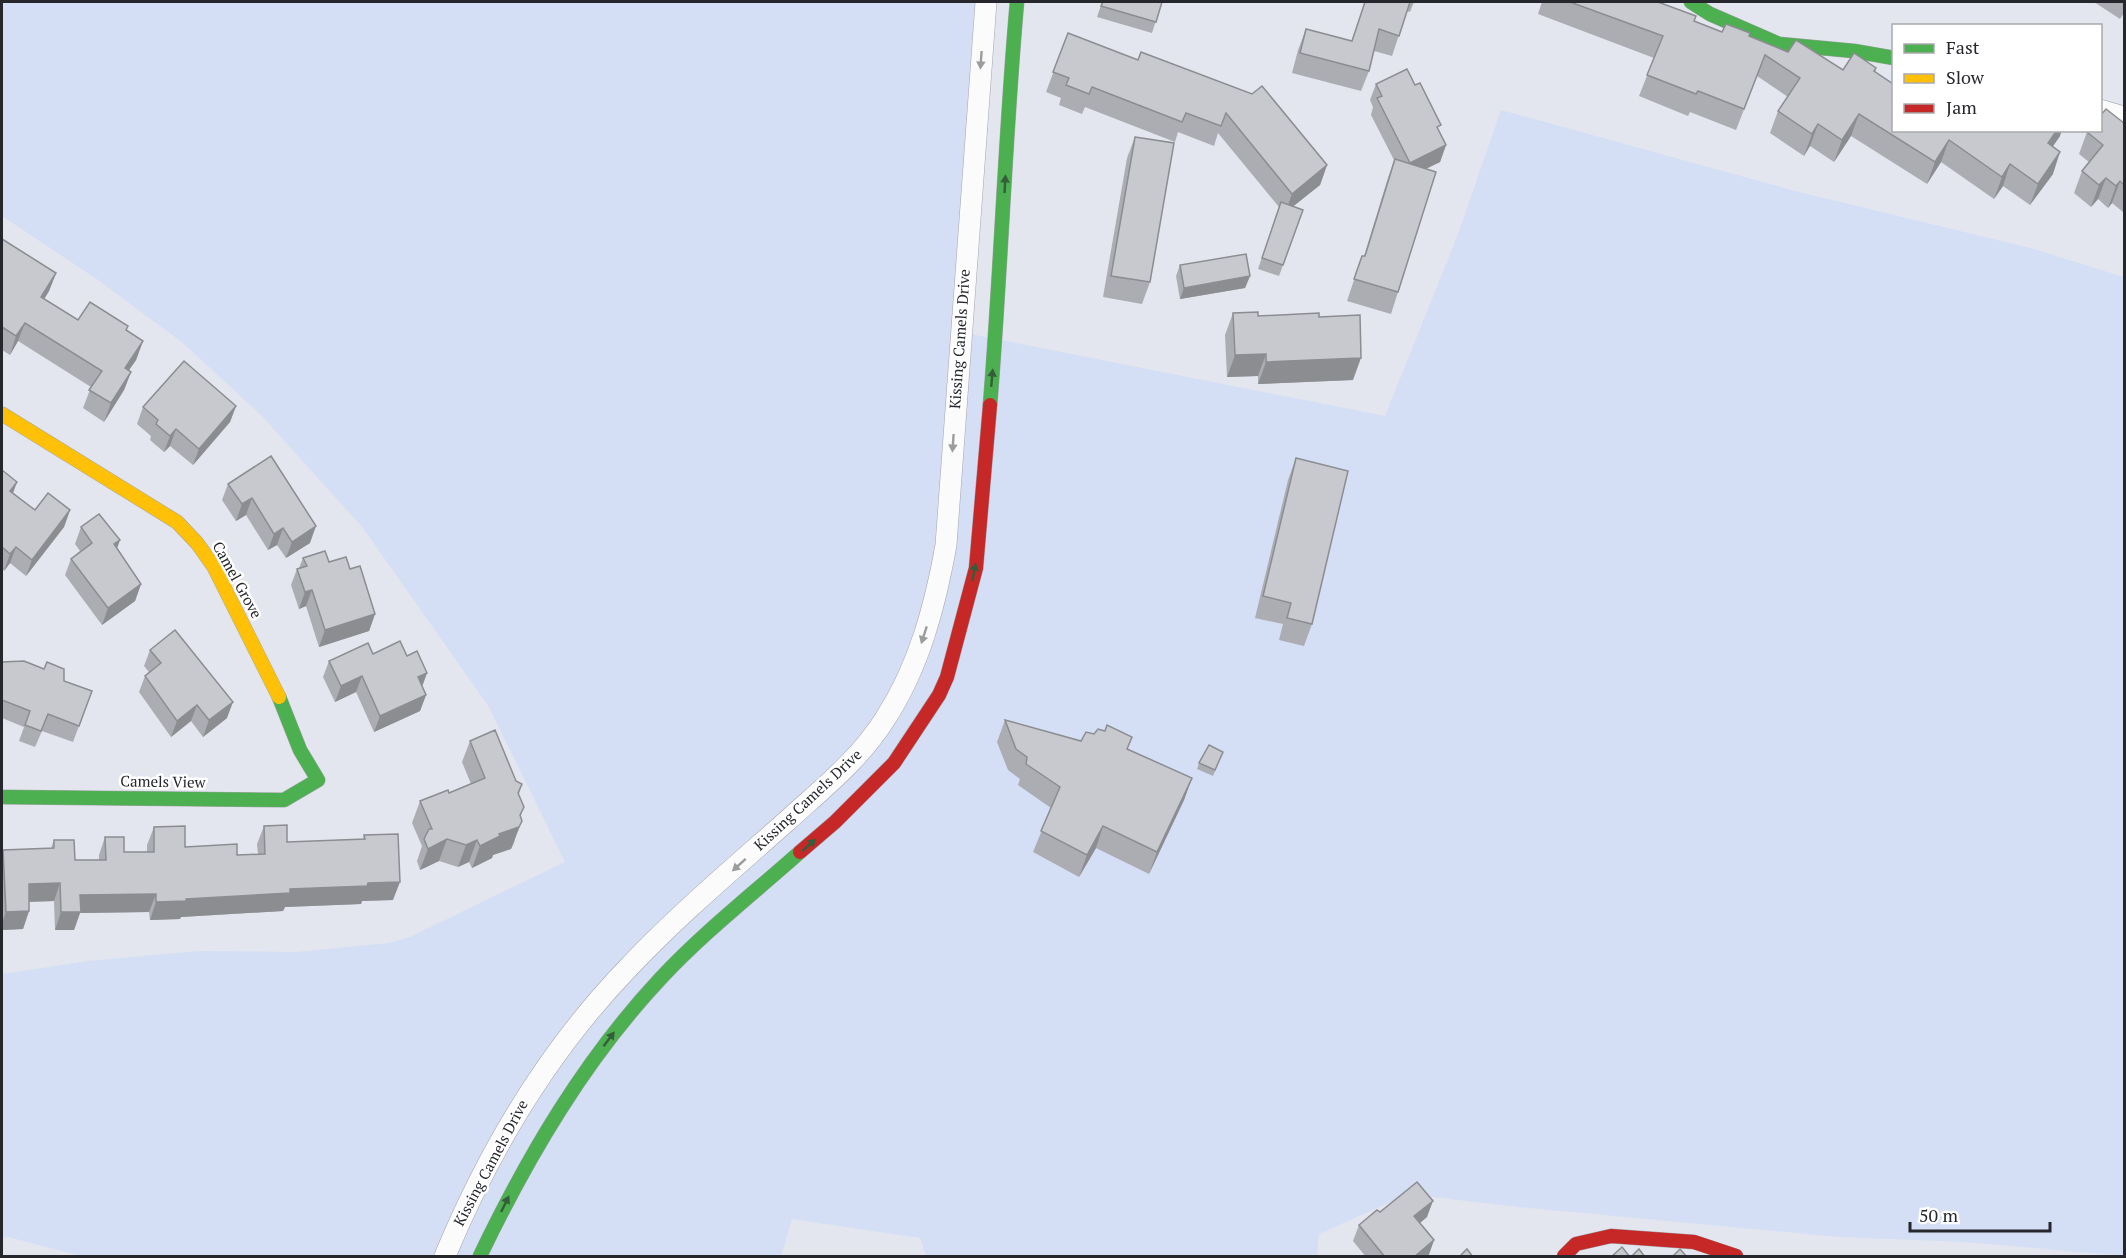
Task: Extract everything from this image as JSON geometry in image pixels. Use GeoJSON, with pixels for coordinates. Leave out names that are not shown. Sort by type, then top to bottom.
{"type":"FeatureCollection","features":[{"type":"Feature","properties":{"kind":"street","name":"Kissing Camels Drive"},"geometry":{"type":"LineString","coordinates":[[445,1257],[466,1205],[506,1131],[528,1093],[574,1029],[601,996],[654,941],[824,788],[859,753],[885,719],[912,668],[932,610],[946,545],[986,2]]}},
{"type":"Feature","properties":{"kind":"street","name":"Kissing Camels Drive"},"geometry":{"type":"LineString","coordinates":[[480,1257],[528,1161],[556,1115],[614,1032],[662,977],[707,934],[836,822],[894,763],[939,694],[947,676],[976,568],[999,291],[1011,67],[1017,2]]}},
{"type":"Feature","properties":{"kind":"street"},"geometry":{"type":"LineString","coordinates":[[1691,2],[1710,14],[1779,44],[1854,51],[1892,58]]}},
{"type":"Feature","properties":{"kind":"street"},"geometry":{"type":"LineString","coordinates":[[2102,111],[2124,117]]}},
{"type":"Feature","properties":{"kind":"street","name":"Camel Grove"},"geometry":{"type":"LineString","coordinates":[[2,414],[152,505],[177,522],[198,543],[219,577],[282,702],[300,750],[318,780]]}},
{"type":"Feature","properties":{"kind":"street","name":"Camels View"},"geometry":{"type":"LineString","coordinates":[[2,797],[284,800],[318,780]]}},
{"type":"Feature","properties":{"kind":"street"},"geometry":{"type":"LineString","coordinates":[[1564,1257],[1576,1244],[1611,1236],[1694,1242],[1736,1257]]}},
{"type":"Feature","properties":{"kind":"shaded area"},"geometry":{"type":"Polygon","coordinates":[[[2,2],[978,2],[955,331],[1385,416],[1457,237],[1501,110],[1795,191],[2030,248],[2124,277],[2124,1256],[1966,1242],[1840,1237],[1518,1207],[1408,1194],[1319,1234],[1317,1254],[1319,1256],[926,1256],[920,1238],[792,1219],[781,1256],[81,1256],[8,1237],[2,1238],[2,974],[88,961],[199,951],[297,952],[389,943],[410,937],[565,862],[489,707],[363,528],[261,415],[183,343],[98,280],[2,216],[2,2]]]}},
{"type":"Feature","properties":{"kind":"building"},"geometry":{"type":"Polygon","coordinates":[[[1103,2],[1162,2],[1156,22],[1101,6],[1103,2]]]}},
{"type":"Feature","properties":{"kind":"building"},"geometry":{"type":"Polygon","coordinates":[[[1365,2],[1410,2],[1399,36],[1379,29],[1369,71],[1300,53],[1306,29],[1352,41],[1365,2]]]}},
{"type":"Feature","properties":{"kind":"building"},"geometry":{"type":"Polygon","coordinates":[[[1570,2],[1658,2],[1696,16],[1694,21],[1722,32],[1726,24],[1788,52],[1796,40],[1843,70],[1854,53],[1876,68],[1874,71],[1892,83],[1892,132],[2056,132],[2048,143],[2060,152],[2038,184],[2010,164],[2002,177],[1949,140],[1935,162],[1859,114],[1842,140],[1818,124],[1812,134],[1778,111],[1800,78],[1765,55],[1744,109],[1647,75],[1663,36],[1570,2]]]}},
{"type":"Feature","properties":{"kind":"building"},"geometry":{"type":"Polygon","coordinates":[[[1068,33],[1138,60],[1141,52],[1252,94],[1262,86],[1327,165],[1292,194],[1226,113],[1221,126],[1186,113],[1182,122],[1092,87],[1089,94],[1066,85],[1069,78],[1053,72],[1068,33]]]}},
{"type":"Feature","properties":{"kind":"building"},"geometry":{"type":"Polygon","coordinates":[[[1407,69],[1415,85],[1420,83],[1441,125],[1437,127],[1446,145],[1410,163],[1377,98],[1382,96],[1376,84],[1407,69]]]}},
{"type":"Feature","properties":{"kind":"building"},"geometry":{"type":"Polygon","coordinates":[[[2106,109],[2124,123],[2124,185],[2120,181],[2116,186],[2106,178],[2099,185],[2082,171],[2103,145],[2087,132],[2102,132],[2102,114],[2106,109]]]}},
{"type":"Feature","properties":{"kind":"building"},"geometry":{"type":"Polygon","coordinates":[[[1135,137],[1174,143],[1150,282],[1111,276],[1135,137]]]}},
{"type":"Feature","properties":{"kind":"building"},"geometry":{"type":"Polygon","coordinates":[[[1395,159],[1436,172],[1398,292],[1354,279],[1362,256],[1365,256],[1395,159]]]}},
{"type":"Feature","properties":{"kind":"building"},"geometry":{"type":"Polygon","coordinates":[[[1281,202],[1303,210],[1283,265],[1262,258],[1281,202]]]}},
{"type":"Feature","properties":{"kind":"building"},"geometry":{"type":"Polygon","coordinates":[[[2,239],[56,273],[41,297],[78,320],[90,302],[128,326],[126,330],[143,341],[125,368],[131,372],[111,403],[89,390],[102,371],[25,323],[16,336],[2,327],[2,239]]]}},
{"type":"Feature","properties":{"kind":"building"},"geometry":{"type":"Polygon","coordinates":[[[1246,254],[1250,276],[1184,288],[1180,265],[1246,254]]]}},
{"type":"Feature","properties":{"kind":"building"},"geometry":{"type":"Polygon","coordinates":[[[1258,312],[1258,316],[1319,313],[1319,317],[1360,315],[1361,358],[1266,362],[1266,354],[1235,355],[1233,313],[1258,312]]]}},
{"type":"Feature","properties":{"kind":"building"},"geometry":{"type":"Polygon","coordinates":[[[184,361],[236,406],[199,449],[176,429],[170,436],[156,424],[158,420],[143,407],[184,361]]]}},
{"type":"Feature","properties":{"kind":"building"},"geometry":{"type":"Polygon","coordinates":[[[271,456],[316,526],[292,542],[283,528],[274,534],[252,498],[242,504],[228,484],[271,456]]]}},
{"type":"Feature","properties":{"kind":"building"},"geometry":{"type":"Polygon","coordinates":[[[1296,458],[1348,471],[1312,624],[1287,618],[1291,603],[1263,596],[1296,458]]]}},
{"type":"Feature","properties":{"kind":"building"},"geometry":{"type":"Polygon","coordinates":[[[2,470],[17,482],[10,491],[35,510],[48,493],[70,510],[32,560],[16,547],[10,554],[2,547],[2,470]]]}},
{"type":"Feature","properties":{"kind":"building"},"geometry":{"type":"Polygon","coordinates":[[[99,514],[120,540],[114,544],[141,584],[108,608],[71,559],[92,543],[81,527],[99,514]]]}},
{"type":"Feature","properties":{"kind":"building"},"geometry":{"type":"Polygon","coordinates":[[[325,551],[329,562],[346,557],[350,569],[360,566],[375,614],[325,630],[312,590],[305,592],[297,569],[307,566],[303,558],[325,551]]]}},
{"type":"Feature","properties":{"kind":"building"},"geometry":{"type":"Polygon","coordinates":[[[175,630],[233,702],[209,720],[197,705],[177,721],[145,676],[161,663],[150,650],[175,630]]]}},
{"type":"Feature","properties":{"kind":"building"},"geometry":{"type":"Polygon","coordinates":[[[400,641],[407,656],[417,651],[427,673],[418,677],[426,695],[380,716],[362,676],[341,686],[329,661],[368,643],[373,654],[400,641]]]}},
{"type":"Feature","properties":{"kind":"building"},"geometry":{"type":"Polygon","coordinates":[[[24,661],[44,669],[47,662],[64,669],[64,681],[92,691],[79,726],[48,714],[41,731],[25,725],[30,711],[2,700],[2,662],[24,661]]]}},
{"type":"Feature","properties":{"kind":"building"},"geometry":{"type":"Polygon","coordinates":[[[1005,720],[1081,741],[1086,732],[1094,734],[1098,729],[1105,731],[1107,725],[1132,737],[1127,749],[1192,778],[1157,852],[1103,826],[1087,855],[1041,831],[1060,787],[1026,764],[1027,757],[1016,749],[1005,720]]]}},
{"type":"Feature","properties":{"kind":"building"},"geometry":{"type":"Polygon","coordinates":[[[495,730],[516,781],[522,784],[518,793],[524,807],[520,815],[522,821],[519,827],[499,834],[500,836],[480,846],[477,840],[466,845],[447,839],[428,849],[424,839],[429,829],[432,829],[420,801],[448,790],[449,793],[485,778],[470,741],[495,730]]]}},
{"type":"Feature","properties":{"kind":"building"},"geometry":{"type":"Polygon","coordinates":[[[1209,745],[1223,752],[1215,770],[1199,763],[1209,745]]]}},
{"type":"Feature","properties":{"kind":"building"},"geometry":{"type":"Polygon","coordinates":[[[287,825],[287,842],[365,839],[364,835],[398,834],[400,882],[368,883],[367,886],[290,889],[290,893],[186,899],[186,901],[156,902],[156,894],[80,895],[81,912],[61,912],[60,883],[29,884],[29,911],[6,912],[3,850],[54,848],[54,840],[74,840],[75,860],[106,860],[105,837],[124,837],[124,852],[154,852],[154,827],[185,826],[185,847],[237,844],[237,855],[265,854],[264,826],[287,825]]]}},
{"type":"Feature","properties":{"kind":"building"},"geometry":{"type":"Polygon","coordinates":[[[1417,1182],[1433,1201],[1414,1216],[1434,1240],[1414,1257],[1385,1257],[1359,1225],[1377,1210],[1380,1212],[1417,1182]]]}},
{"type":"Feature","properties":{"kind":"building"},"geometry":{"type":"Polygon","coordinates":[[[1622,1247],[1630,1257],[1611,1257],[1622,1247]]]}},
{"type":"Feature","properties":{"kind":"building"},"geometry":{"type":"Polygon","coordinates":[[[1467,1249],[1473,1257],[1459,1257],[1467,1249]]]}},
{"type":"Feature","properties":{"kind":"building"},"geometry":{"type":"Polygon","coordinates":[[[1639,1249],[1645,1257],[1631,1257],[1639,1249]]]}},
{"type":"Feature","properties":{"kind":"building"},"geometry":{"type":"Polygon","coordinates":[[[1680,1249],[1687,1257],[1672,1257],[1680,1249]]]}},
{"type":"Feature","properties":{"kind":"traffic: fast"},"geometry":{"type":"LineString","coordinates":[[990,405],[1017,2]]}},
{"type":"Feature","properties":{"kind":"traffic: fast"},"geometry":{"type":"LineString","coordinates":[[1691,2],[1710,14],[1779,44],[1854,51],[1892,58]]}},
{"type":"Feature","properties":{"kind":"traffic: fast"},"geometry":{"type":"LineString","coordinates":[[2,797],[284,800],[318,780],[300,750],[279,697]]}},
{"type":"Feature","properties":{"kind":"traffic: fast"},"geometry":{"type":"LineString","coordinates":[[480,1256],[538,1145],[583,1075],[633,1009],[677,961],[800,852]]}},
{"type":"Feature","properties":{"kind":"traffic: slow"},"geometry":{"type":"LineString","coordinates":[[2,414],[177,522],[197,543],[214,567],[279,697]]}},
{"type":"Feature","properties":{"kind":"traffic: jam"},"geometry":{"type":"LineString","coordinates":[[800,852],[835,822],[894,763],[939,695],[947,677],[976,568],[990,405]]}},
{"type":"Feature","properties":{"kind":"traffic: jam"},"geometry":{"type":"LineString","coordinates":[[1564,1256],[1576,1244],[1611,1236],[1694,1242],[1736,1256]]}}]}
